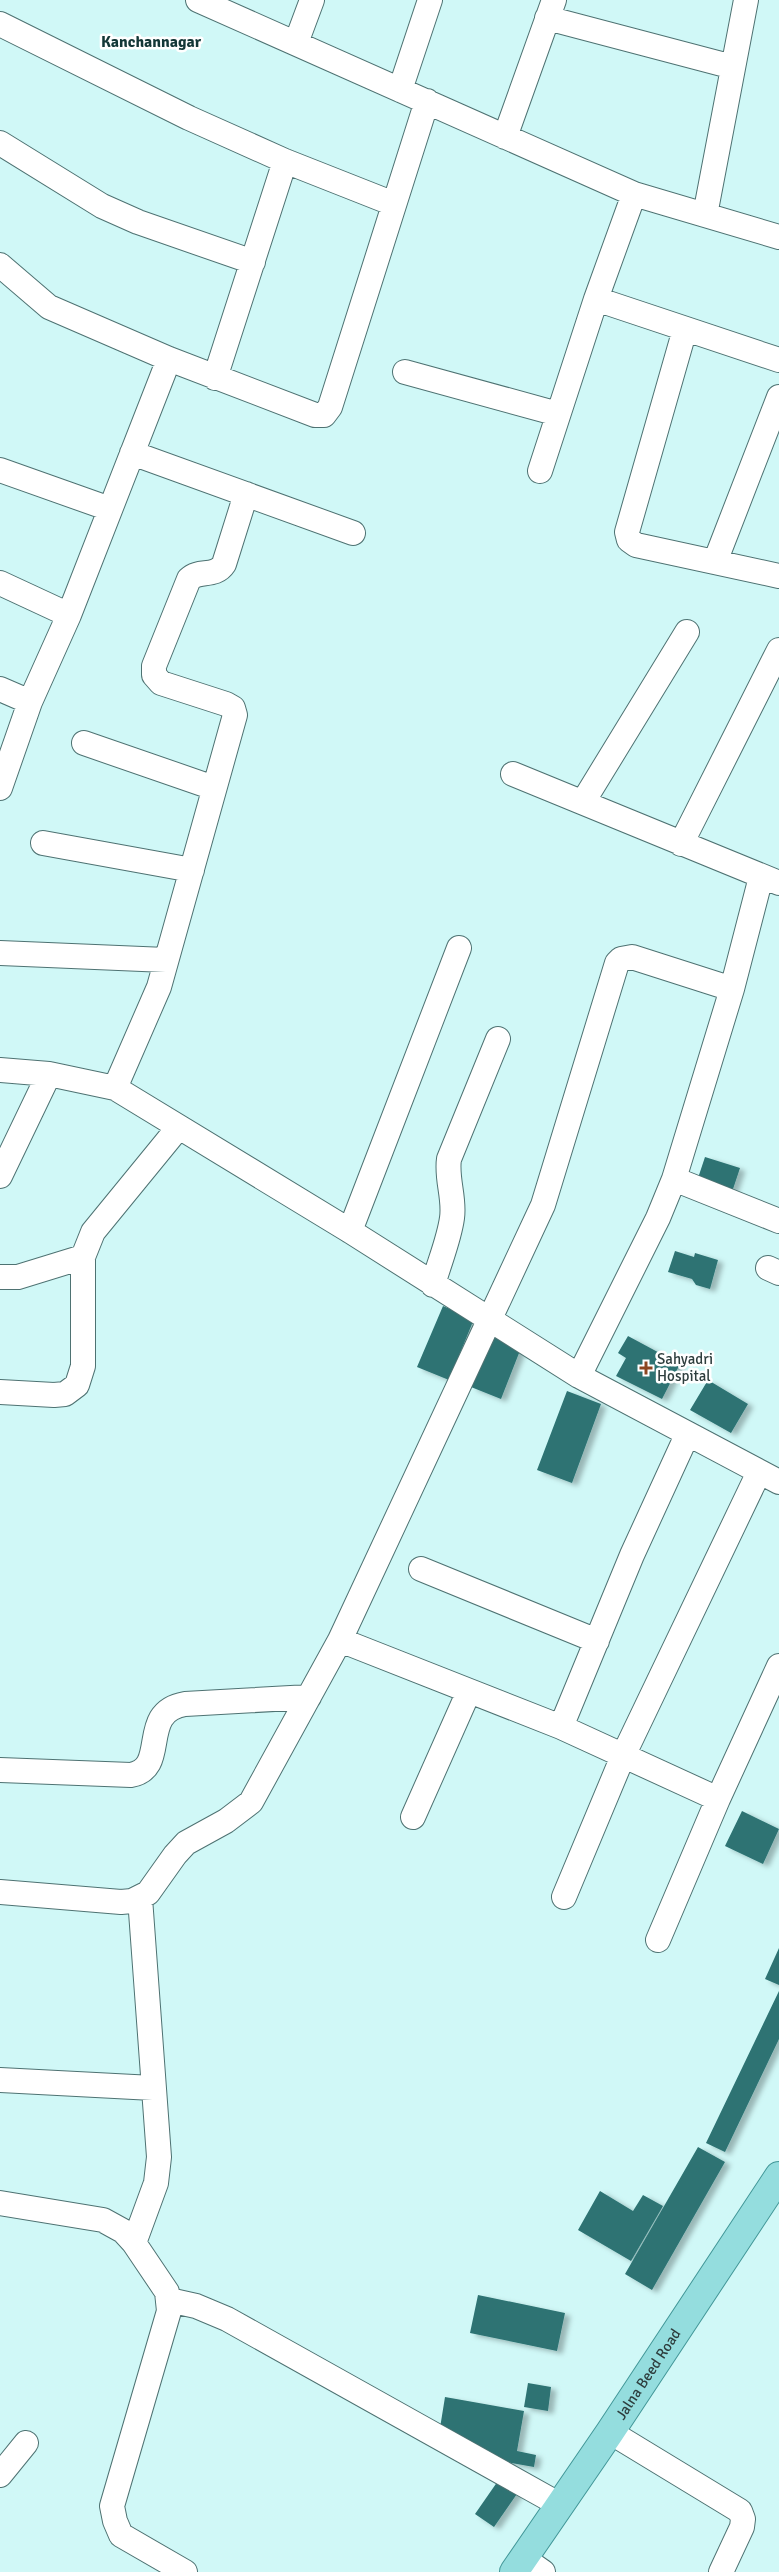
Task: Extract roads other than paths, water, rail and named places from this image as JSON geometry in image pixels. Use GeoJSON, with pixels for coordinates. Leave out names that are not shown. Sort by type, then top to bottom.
{"type":"FeatureCollection","features":[{"type":"Feature","properties":{"kind":"main road","name":"Jalna Beed Road"},"geometry":{"type":"LineString","coordinates":[[527,2567],[560,2505],[779,2176]]}},
{"type":"Feature","properties":{"kind":"street"},"geometry":{"type":"LineString","coordinates":[[198,0],[634,194],[779,237]]}},
{"type":"Feature","properties":{"kind":"street"},"geometry":{"type":"LineString","coordinates":[[296,43],[312,0]]}},
{"type":"Feature","properties":{"kind":"street"},"geometry":{"type":"LineString","coordinates":[[400,90],[430,0]]}},
{"type":"Feature","properties":{"kind":"street"},"geometry":{"type":"LineString","coordinates":[[705,214],[746,0]]}},
{"type":"Feature","properties":{"kind":"street"},"geometry":{"type":"LineString","coordinates":[[505,137],[551,9],[733,67]]}},
{"type":"Feature","properties":{"kind":"street"},"geometry":{"type":"LineString","coordinates":[[0,24],[189,118],[285,161],[394,204]]}},
{"type":"Feature","properties":{"kind":"street"},"geometry":{"type":"LineString","coordinates":[[0,265],[49,307],[215,378],[315,415],[324,415],[330,407],[427,101]]}},
{"type":"Feature","properties":{"kind":"street"},"geometry":{"type":"LineString","coordinates":[[0,143],[109,210],[254,262]]}},
{"type":"Feature","properties":{"kind":"street"},"geometry":{"type":"LineString","coordinates":[[215,378],[254,262],[285,161]]}},
{"type":"Feature","properties":{"kind":"street"},"geometry":{"type":"LineString","coordinates":[[540,471],[596,299],[634,194]]}},
{"type":"Feature","properties":{"kind":"street"},"geometry":{"type":"LineString","coordinates":[[596,299],[779,360]]}},
{"type":"Feature","properties":{"kind":"street"},"geometry":{"type":"LineString","coordinates":[[685,329],[627,536],[636,545],[779,576]]}},
{"type":"Feature","properties":{"kind":"street"},"geometry":{"type":"LineString","coordinates":[[0,788],[30,702],[69,615],[169,359]]}},
{"type":"Feature","properties":{"kind":"street"},"geometry":{"type":"LineString","coordinates":[[405,372],[558,414]]}},
{"type":"Feature","properties":{"kind":"street"},"geometry":{"type":"LineString","coordinates":[[715,562],[779,397]]}},
{"type":"Feature","properties":{"kind":"street"},"geometry":{"type":"LineString","coordinates":[[132,453],[353,533]]}},
{"type":"Feature","properties":{"kind":"street"},"geometry":{"type":"LineString","coordinates":[[0,470],[110,510]]}},
{"type":"Feature","properties":{"kind":"street"},"geometry":{"type":"LineString","coordinates":[[115,1088],[159,987],[214,788],[235,720],[235,711],[226,704],[161,683],[156,680],[153,671],[188,579],[196,574],[216,572],[224,564],[246,494]]}},
{"type":"Feature","properties":{"kind":"street"},"geometry":{"type":"LineString","coordinates":[[0,583],[69,615]]}},
{"type":"Feature","properties":{"kind":"street"},"geometry":{"type":"LineString","coordinates":[[583,802],[687,632]]}},
{"type":"Feature","properties":{"kind":"street"},"geometry":{"type":"LineString","coordinates":[[681,844],[779,650]]}},
{"type":"Feature","properties":{"kind":"street"},"geometry":{"type":"LineString","coordinates":[[0,689],[30,702]]}},
{"type":"Feature","properties":{"kind":"street"},"geometry":{"type":"LineString","coordinates":[[84,743],[214,788]]}},
{"type":"Feature","properties":{"kind":"street"},"geometry":{"type":"LineString","coordinates":[[513,774],[770,880],[732,989],[674,1179],[658,1218],[579,1376]]}},
{"type":"Feature","properties":{"kind":"street"},"geometry":{"type":"LineString","coordinates":[[43,843],[192,870]]}},
{"type":"Feature","properties":{"kind":"street"},"geometry":{"type":"LineString","coordinates":[[350,1231],[459,948]]}},
{"type":"Feature","properties":{"kind":"street"},"geometry":{"type":"LineString","coordinates":[[0,953],[166,960]]}},
{"type":"Feature","properties":{"kind":"street"},"geometry":{"type":"LineString","coordinates":[[0,1892],[121,1902],[140,1898],[154,1885],[186,1843],[226,1821],[251,1802],[340,1640],[490,1322],[552,1180],[617,963],[620,959],[632,957],[732,989]]}},
{"type":"Feature","properties":{"kind":"street"},"geometry":{"type":"LineString","coordinates":[[433,1285],[452,1218],[453,1206],[448,1180],[449,1160],[498,1039]]}},
{"type":"Feature","properties":{"kind":"street"},"geometry":{"type":"LineString","coordinates":[[0,1070],[49,1074],[115,1088],[350,1231],[490,1322],[579,1376],[687,1435],[773,1475],[623,1756],[564,1897]]}},
{"type":"Feature","properties":{"kind":"street"},"geometry":{"type":"LineString","coordinates":[[0,1176],[49,1074]]}},
{"type":"Feature","properties":{"kind":"street"},"geometry":{"type":"LineString","coordinates":[[0,1392],[65,1394],[77,1385],[82,1366],[83,1257],[93,1232],[178,1128]]}},
{"type":"Feature","properties":{"kind":"street"},"geometry":{"type":"LineString","coordinates":[[674,1179],[779,1221]]}},
{"type":"Feature","properties":{"kind":"street"},"geometry":{"type":"LineString","coordinates":[[0,1277],[18,1277],[83,1257]]}},
{"type":"Feature","properties":{"kind":"street"},"geometry":{"type":"LineString","coordinates":[[561,1727],[596,1641],[687,1435]]}},
{"type":"Feature","properties":{"kind":"street"},"geometry":{"type":"LineString","coordinates":[[421,1569],[596,1641]]}},
{"type":"Feature","properties":{"kind":"street"},"geometry":{"type":"LineString","coordinates":[[340,1640],[561,1727],[718,1799]]}},
{"type":"Feature","properties":{"kind":"street"},"geometry":{"type":"LineString","coordinates":[[658,1940],[718,1799],[779,1666]]}},
{"type":"Feature","properties":{"kind":"street"},"geometry":{"type":"LineString","coordinates":[[414,1817],[470,1691]]}},
{"type":"Feature","properties":{"kind":"street"},"geometry":{"type":"LineString","coordinates":[[0,1770],[131,1776],[139,1774],[146,1768],[150,1760],[161,1717],[170,1708],[185,1704],[309,1698]]}},
{"type":"Feature","properties":{"kind":"street"},"geometry":{"type":"LineString","coordinates":[[134,2243],[156,2183],[159,2157],[140,1898]]}},
{"type":"Feature","properties":{"kind":"street"},"geometry":{"type":"LineString","coordinates":[[0,2080],[153,2088]]}},
{"type":"Feature","properties":{"kind":"street"},"geometry":{"type":"LineString","coordinates":[[0,2203],[103,2220],[123,2231],[134,2243],[167,2292],[169,2311],[112,2506],[115,2521],[121,2535],[185,2572]]}},
{"type":"Feature","properties":{"kind":"street"},"geometry":{"type":"LineString","coordinates":[[169,2300],[196,2306],[227,2319],[560,2505]]}},
{"type":"Feature","properties":{"kind":"street"},"geometry":{"type":"LineString","coordinates":[[610,2432],[740,2511],[743,2519],[742,2527],[721,2572]]}},
{"type":"Feature","properties":{"kind":"street"},"geometry":{"type":"LineString","coordinates":[[0,2475],[26,2443]]}},
{"type":"Feature","properties":{"kind":"place","name":"Sahyadri Hospital"},"geometry":{"type":"Point","coordinates":[646,1368]}},
{"type":"Feature","properties":{"kind":"district","name":"Kanchannagar"},"geometry":{"type":"Point","coordinates":[151,41]}}]}
